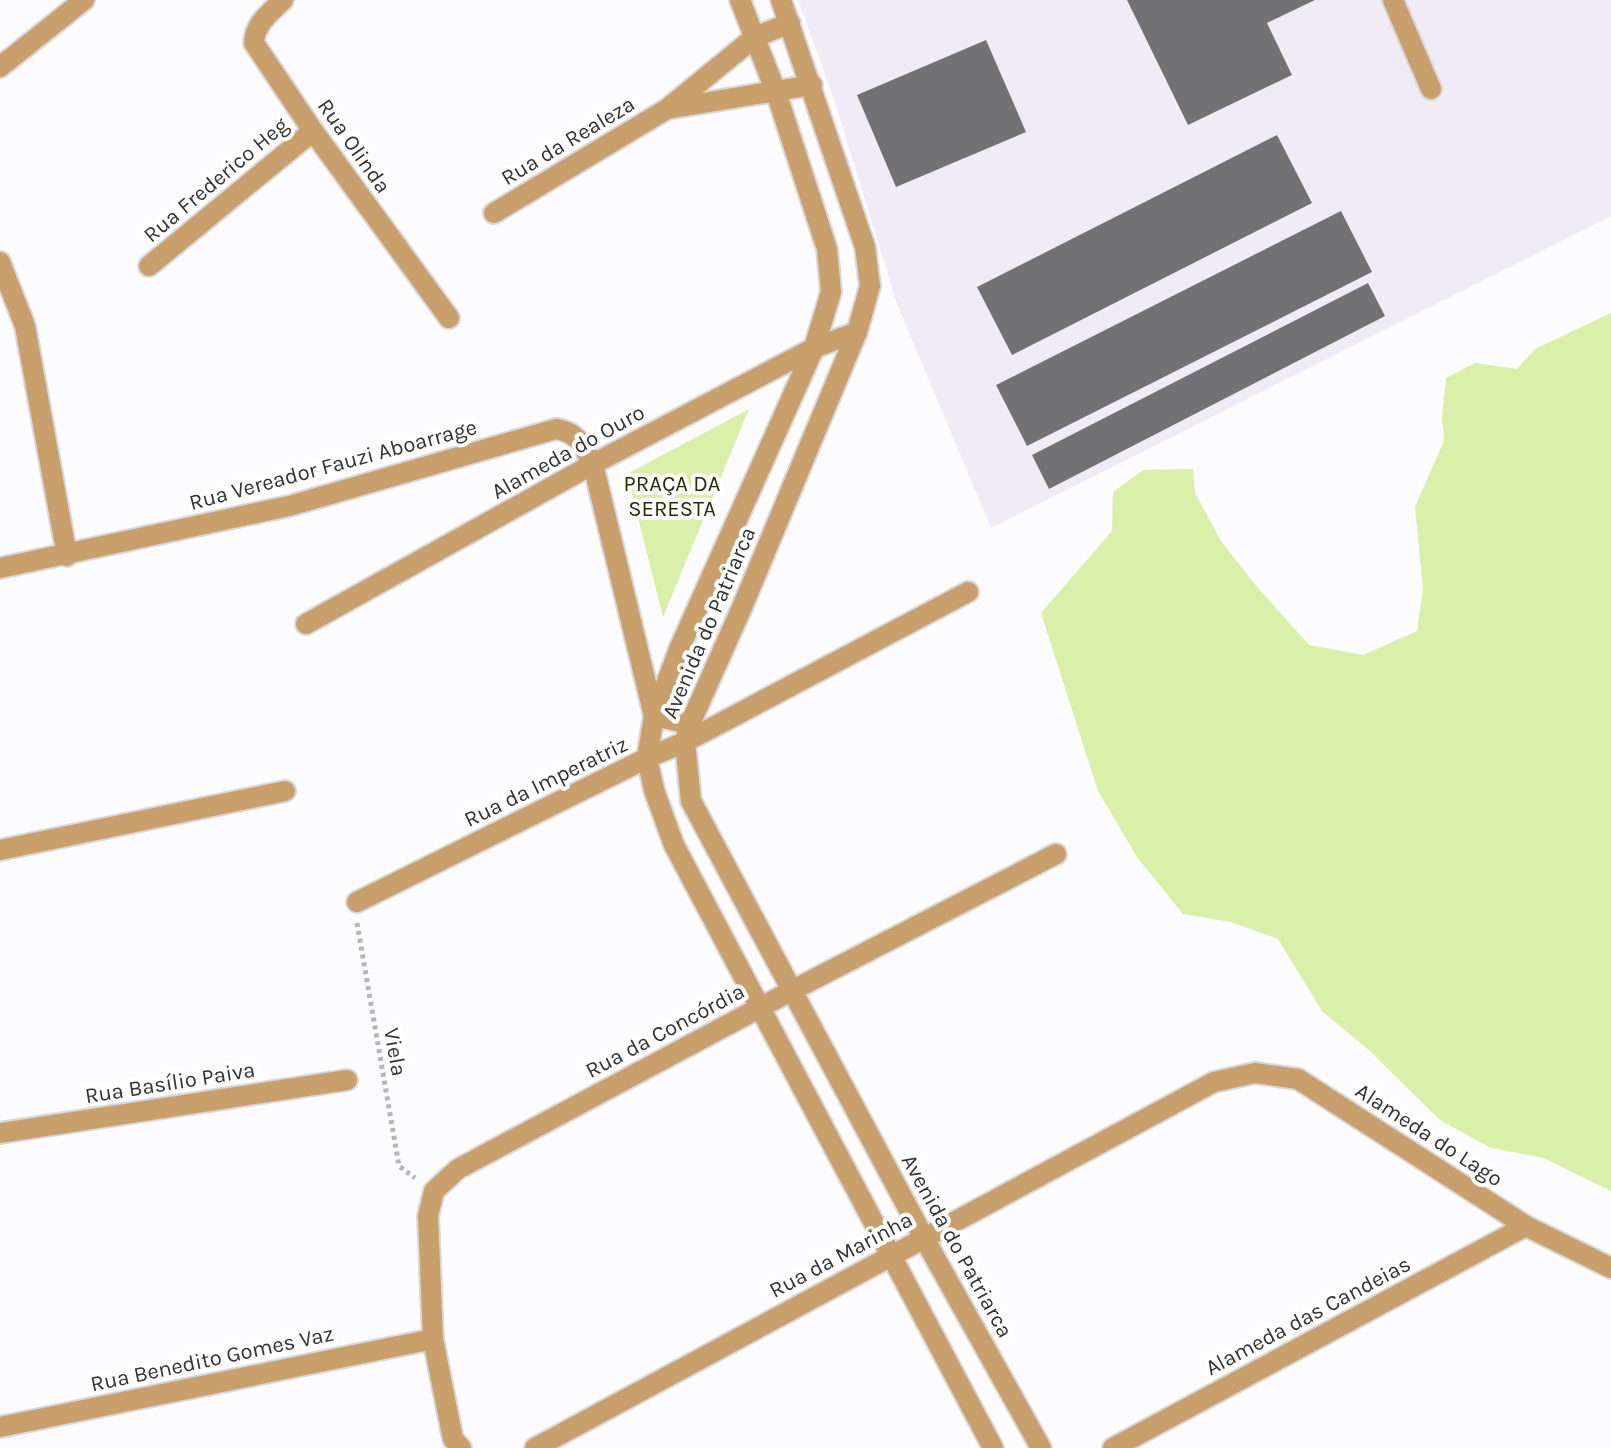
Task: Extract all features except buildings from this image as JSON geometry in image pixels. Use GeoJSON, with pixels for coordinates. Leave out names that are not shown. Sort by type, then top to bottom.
{"type":"FeatureCollection","features":[{"type":"Feature","properties":{"kind":"street"},"geometry":{"type":"LineString","coordinates":[[0,67],[84,0]]}},
{"type":"Feature","properties":{"kind":"street","name":"Rua Olinda"},"geometry":{"type":"LineString","coordinates":[[283,0],[262,20],[255,32],[254,43],[313,131],[449,318]]}},
{"type":"Feature","properties":{"kind":"street","name":"Avenida do Patriarca"},"geometry":{"type":"LineString","coordinates":[[740,0],[776,92],[827,249],[831,292],[814,348],[680,647],[654,716],[647,758],[654,790],[674,845],[993,1448]]}},
{"type":"Feature","properties":{"kind":"street","name":"Avenida do Patriarca"},"geometry":{"type":"LineString","coordinates":[[781,0],[865,247],[870,286],[857,332],[688,733],[691,801],[924,1238],[1041,1448]]}},
{"type":"Feature","properties":{"kind":"street"},"geometry":{"type":"LineString","coordinates":[[1393,0],[1431,89]]}},
{"type":"Feature","properties":{"kind":"street","name":"Rua da Realeza"},"geometry":{"type":"LineString","coordinates":[[494,213],[667,109],[755,37],[790,23]]}},
{"type":"Feature","properties":{"kind":"street","name":"Rua da Realeza"},"geometry":{"type":"LineString","coordinates":[[667,109],[812,85]]}},
{"type":"Feature","properties":{"kind":"street","name":"Rua Frederico Heg"},"geometry":{"type":"LineString","coordinates":[[149,266],[313,131]]}},
{"type":"Feature","properties":{"kind":"street"},"geometry":{"type":"LineString","coordinates":[[0,262],[25,326],[67,556]]}},
{"type":"Feature","properties":{"kind":"street","name":"Alameda do Ouro"},"geometry":{"type":"LineString","coordinates":[[306,624],[593,464],[814,348],[857,332]]}},
{"type":"Feature","properties":{"kind":"street","name":"Rua Vereador Fauzi Aboarrage"},"geometry":{"type":"LineString","coordinates":[[0,568],[289,506],[556,429],[569,431],[579,438],[593,464]]}},
{"type":"Feature","properties":{"kind":"street"},"geometry":{"type":"LineString","coordinates":[[593,464],[654,716],[688,733]]}},
{"type":"Feature","properties":{"kind":"street","name":"Rua da Imperatriz"},"geometry":{"type":"LineString","coordinates":[[357,902],[647,758],[688,733],[968,592]]}},
{"type":"Feature","properties":{"kind":"street"},"geometry":{"type":"LineString","coordinates":[[0,850],[285,791]]}},
{"type":"Feature","properties":{"kind":"street","name":"Rua da Concórdia"},"geometry":{"type":"LineString","coordinates":[[434,1191],[458,1169],[1056,854]]}},
{"type":"Feature","properties":{"kind":"street","name":"Alameda do Lago"},"geometry":{"type":"LineString","coordinates":[[1214,1082],[1255,1073],[1298,1079],[1526,1226],[1611,1268]]}},
{"type":"Feature","properties":{"kind":"street","name":"Rua Basílio Paiva"},"geometry":{"type":"LineString","coordinates":[[0,1133],[347,1080]]}},
{"type":"Feature","properties":{"kind":"street","name":"Rua da Marinha"},"geometry":{"type":"LineString","coordinates":[[535,1448],[1214,1082]]}},
{"type":"Feature","properties":{"kind":"street"},"geometry":{"type":"LineString","coordinates":[[434,1191],[428,1216],[433,1339],[453,1439],[461,1448]]}},
{"type":"Feature","properties":{"kind":"street","name":"Alameda das Candeias"},"geometry":{"type":"LineString","coordinates":[[1113,1448],[1526,1226]]}},
{"type":"Feature","properties":{"kind":"street","name":"Rua Benedito Gomes Vaz"},"geometry":{"type":"LineString","coordinates":[[0,1427],[433,1339]]}},
{"type":"Feature","properties":{"kind":"path","name":"Viela"},"geometry":{"type":"LineString","coordinates":[[357,902],[355,913],[359,941],[399,1166],[434,1191]]}},
{"type":"Feature","properties":{"kind":"shaded area"},"geometry":{"type":"Polygon","coordinates":[[[798,0],[1611,0],[1611,216],[991,528],[897,304],[835,102],[798,0]]]}},
{"type":"Feature","properties":{"kind":"green space"},"geometry":{"type":"Polygon","coordinates":[[[1611,313],[1611,1191],[1544,1158],[1491,1148],[1440,1120],[1370,1051],[1322,1011],[1278,939],[1231,922],[1183,914],[1137,857],[1098,791],[1041,613],[1112,531],[1113,492],[1143,470],[1193,469],[1195,493],[1221,541],[1309,645],[1363,655],[1417,631],[1423,589],[1415,507],[1444,441],[1442,417],[1446,378],[1475,363],[1517,369],[1535,349],[1611,313]]]}},
{"type":"Feature","properties":{"kind":"green space","name":"PRAÇA DA SERESTA"},"geometry":{"type":"Polygon","coordinates":[[[749,409],[663,617],[627,474],[749,409]]]}}]}
